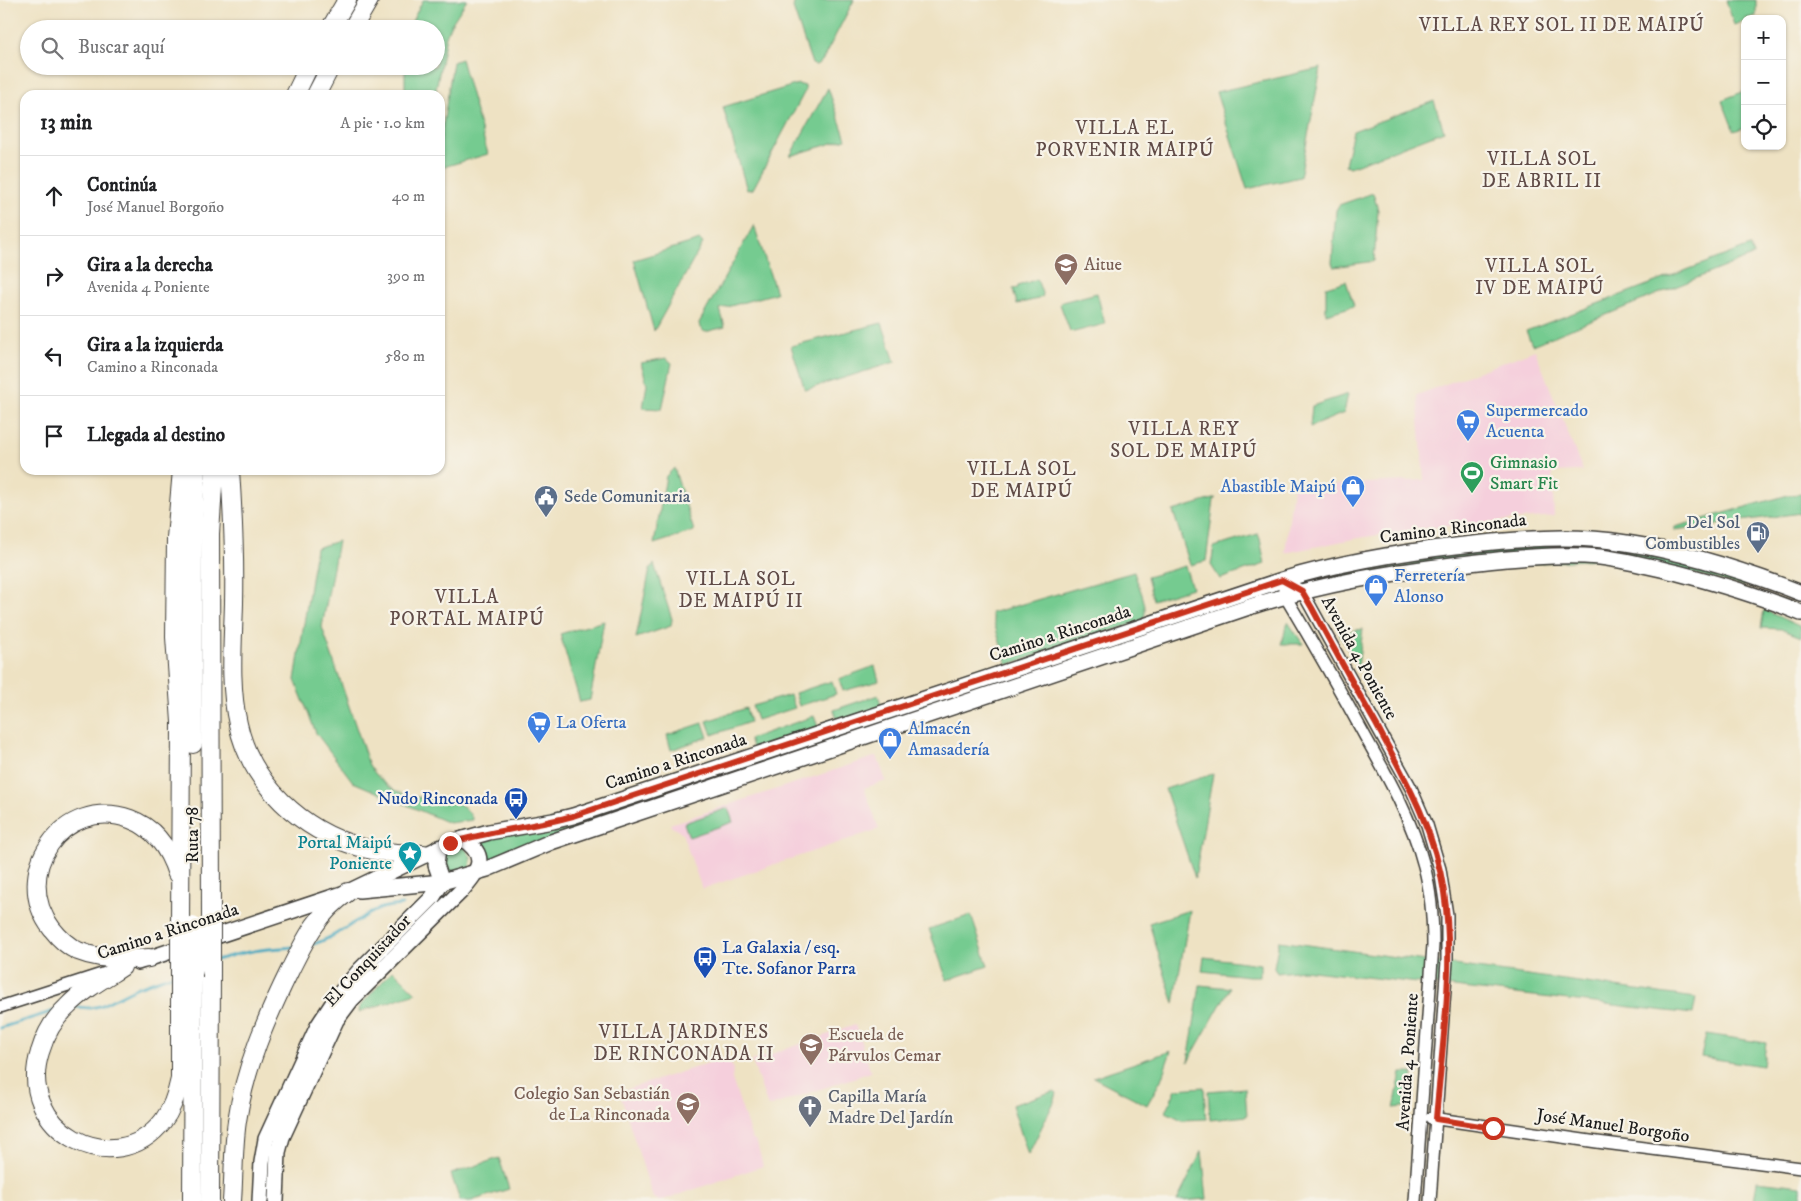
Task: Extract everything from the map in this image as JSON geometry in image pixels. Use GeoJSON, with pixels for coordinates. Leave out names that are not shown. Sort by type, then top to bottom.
{"type":"FeatureCollection","features":[{"type":"Feature","properties":{"kind":"highway"},"geometry":{"type":"LineString","coordinates":[[335,20],[347,0]]}},
{"type":"Feature","properties":{"kind":"highway"},"geometry":{"type":"LineString","coordinates":[[357,20],[369,0]]}},
{"type":"Feature","properties":{"kind":"highway"},"geometry":{"type":"LineString","coordinates":[[298,90],[305,75]]}},
{"type":"Feature","properties":{"kind":"highway"},"geometry":{"type":"LineString","coordinates":[[319,90],[326,75]]}},
{"type":"Feature","properties":{"kind":"highway"},"geometry":{"type":"LineString","coordinates":[[180,1201],[180,1079],[187,928],[181,887],[181,722],[175,637],[176,538],[182,475]]}},
{"type":"Feature","properties":{"kind":"highway","name":"Ruta 78"},"geometry":{"type":"LineString","coordinates":[[187,928],[192,552],[196,475]]}},
{"type":"Feature","properties":{"kind":"highway","name":"Ruta 78"},"geometry":{"type":"LineString","coordinates":[[210,1201],[212,971],[210,534],[214,475]]}},
{"type":"Feature","properties":{"kind":"highway"},"geometry":{"type":"LineString","coordinates":[[230,475],[235,549],[233,689],[238,726],[252,762],[268,787],[287,807],[322,832],[347,843],[390,853],[431,851]]}},
{"type":"Feature","properties":{"kind":"highway"},"geometry":{"type":"LineString","coordinates":[[149,958],[119,959],[97,956],[77,950],[62,941],[45,920],[37,900],[36,876],[42,855],[55,837],[76,822],[100,815],[125,818],[143,825],[158,838],[171,858],[181,887]]}},
{"type":"Feature","properties":{"kind":"highway"},"geometry":{"type":"LineString","coordinates":[[232,1201],[237,1122],[254,1050],[274,1002],[310,932],[328,907],[348,892]]}},
{"type":"Feature","properties":{"kind":"highway"},"geometry":{"type":"LineString","coordinates":[[122,967],[74,999],[57,1018],[48,1032],[39,1054],[35,1078],[38,1096],[44,1111],[60,1130],[77,1141],[98,1147],[127,1144],[143,1138],[163,1120],[173,1102],[180,1079]]}},
{"type":"Feature","properties":{"kind":"highway"},"geometry":{"type":"LineString","coordinates":[[186,979],[192,1201]]}},
{"type":"Feature","properties":{"kind":"main road","name":"Camino a Rinconada"},"geometry":{"type":"LineString","coordinates":[[122,967],[348,892],[431,851],[463,839],[573,816],[1323,567],[1409,552],[1516,539],[1570,538],[1626,543],[1656,549],[1748,573],[1801,593]]}},
{"type":"Feature","properties":{"kind":"main road","name":"Camino a Rinconada"},"geometry":{"type":"LineString","coordinates":[[348,892],[442,882],[475,873],[551,842],[1285,596],[1347,580],[1532,557],[1577,556],[1623,560],[1666,570],[1758,596],[1801,613]]}},
{"type":"Feature","properties":{"kind":"main road"},"geometry":{"type":"LineString","coordinates":[[463,839],[472,845],[477,853],[479,863],[475,873]]}},
{"type":"Feature","properties":{"kind":"main road"},"geometry":{"type":"LineString","coordinates":[[431,851],[442,882]]}},
{"type":"Feature","properties":{"kind":"main road","name":"El Conquistador"},"geometry":{"type":"LineString","coordinates":[[276,1201],[278,1152],[282,1137],[336,1020],[351,1000],[461,891],[475,873]]}},
{"type":"Feature","properties":{"kind":"main road","name":"El Conquistador"},"geometry":{"type":"LineString","coordinates":[[260,1201],[262,1162],[266,1139],[318,1026],[337,997],[361,969],[432,898],[442,882]]}},
{"type":"Feature","properties":{"kind":"main road"},"geometry":{"type":"LineString","coordinates":[[414,886],[421,896],[422,908]]}},
{"type":"Feature","properties":{"kind":"street","name":"Avenida 4 Poniente"},"geometry":{"type":"LineString","coordinates":[[1282,580],[1302,591],[1411,788],[1427,825],[1440,869],[1447,915],[1448,962],[1430,1201]]}},
{"type":"Feature","properties":{"kind":"street","name":"Avenida 4 Poniente"},"geometry":{"type":"LineString","coordinates":[[1282,580],[1285,596],[1314,644],[1394,790],[1412,829],[1424,867],[1432,913],[1433,946],[1415,1201]]}},
{"type":"Feature","properties":{"kind":"street","name":"Camino a Rinconada"},"geometry":{"type":"LineString","coordinates":[[0,1007],[122,967]]}},
{"type":"Feature","properties":{"kind":"street","name":"José Manuel Borgoño"},"geometry":{"type":"LineString","coordinates":[[1422,1116],[1588,1141],[1801,1168]]}},
{"type":"Feature","properties":{"kind":"shaded area"},"geometry":{"type":"Polygon","coordinates":[[[1535,350],[1583,471],[1552,472],[1554,516],[1417,529],[1353,539],[1285,553],[1293,487],[1424,480],[1417,395],[1535,350]]]}},
{"type":"Feature","properties":{"kind":"shaded area"},"geometry":{"type":"Polygon","coordinates":[[[877,756],[886,781],[864,788],[879,829],[702,889],[682,833],[670,824],[877,756]]]}},
{"type":"Feature","properties":{"kind":"shaded area","name":"Escuela de Párvulos Cemar"},"geometry":{"type":"Polygon","coordinates":[[[855,1025],[871,1072],[768,1107],[752,1061],[855,1025]]]}},
{"type":"Feature","properties":{"kind":"shaded area","name":"Colegio San Sebastián de La Rinconada"},"geometry":{"type":"Polygon","coordinates":[[[728,1057],[733,1070],[732,1079],[752,1139],[757,1143],[763,1166],[660,1201],[653,1198],[621,1097],[622,1091],[728,1057]]]}},
{"type":"Feature","properties":{"kind":"green space"},"geometry":{"type":"Polygon","coordinates":[[[423,0],[467,0],[450,26],[445,41],[445,20],[413,20],[423,0]]]}},
{"type":"Feature","properties":{"kind":"green space"},"geometry":{"type":"Polygon","coordinates":[[[797,0],[854,0],[822,61],[816,65],[812,64],[793,8],[797,0]]]}},
{"type":"Feature","properties":{"kind":"green space"},"geometry":{"type":"Polygon","coordinates":[[[1726,0],[1756,0],[1756,15],[1741,15],[1741,22],[1734,25],[1726,0]]]}},
{"type":"Feature","properties":{"kind":"green space"},"geometry":{"type":"Polygon","coordinates":[[[461,59],[488,154],[445,167],[445,112],[453,62],[461,59]]]}},
{"type":"Feature","properties":{"kind":"green space"},"geometry":{"type":"Polygon","coordinates":[[[1321,68],[1300,177],[1247,189],[1216,92],[1321,68]]]}},
{"type":"Feature","properties":{"kind":"green space"},"geometry":{"type":"Polygon","coordinates":[[[405,75],[439,75],[436,90],[405,90],[405,75]]]}},
{"type":"Feature","properties":{"kind":"green space"},"geometry":{"type":"Polygon","coordinates":[[[798,84],[805,86],[805,91],[753,189],[747,190],[723,107],[798,84]]]}},
{"type":"Feature","properties":{"kind":"green space"},"geometry":{"type":"Polygon","coordinates":[[[828,88],[846,139],[790,156],[828,88]]]}},
{"type":"Feature","properties":{"kind":"green space"},"geometry":{"type":"Polygon","coordinates":[[[1741,93],[1741,128],[1734,131],[1722,100],[1741,93]]]}},
{"type":"Feature","properties":{"kind":"green space"},"geometry":{"type":"Polygon","coordinates":[[[1434,101],[1444,131],[1350,167],[1345,165],[1353,131],[1434,101]]]}},
{"type":"Feature","properties":{"kind":"green space"},"geometry":{"type":"Polygon","coordinates":[[[1373,193],[1378,210],[1374,261],[1334,267],[1332,263],[1336,210],[1339,205],[1373,193]]]}},
{"type":"Feature","properties":{"kind":"green space"},"geometry":{"type":"Polygon","coordinates":[[[754,225],[776,293],[720,309],[725,327],[705,332],[700,328],[699,323],[754,225]]]}},
{"type":"Feature","properties":{"kind":"green space"},"geometry":{"type":"Polygon","coordinates":[[[700,240],[703,243],[654,331],[634,260],[700,240]]]}},
{"type":"Feature","properties":{"kind":"green space"},"geometry":{"type":"Polygon","coordinates":[[[1750,246],[1754,255],[1532,345],[1526,331],[1750,246]]]}},
{"type":"Feature","properties":{"kind":"green space"},"geometry":{"type":"Polygon","coordinates":[[[1037,279],[1043,296],[1017,304],[1013,289],[1037,279]]]}},
{"type":"Feature","properties":{"kind":"green space"},"geometry":{"type":"Polygon","coordinates":[[[1346,281],[1354,306],[1326,314],[1326,287],[1346,281]]]}},
{"type":"Feature","properties":{"kind":"green space"},"geometry":{"type":"Polygon","coordinates":[[[1097,293],[1105,324],[1074,332],[1070,331],[1060,304],[1097,293]]]}},
{"type":"Feature","properties":{"kind":"green space"},"geometry":{"type":"Polygon","coordinates":[[[882,323],[895,362],[805,390],[791,346],[882,323]]]}},
{"type":"Feature","properties":{"kind":"green space"},"geometry":{"type":"Polygon","coordinates":[[[666,358],[672,363],[662,409],[643,408],[647,384],[641,363],[666,358]]]}},
{"type":"Feature","properties":{"kind":"green space"},"geometry":{"type":"Polygon","coordinates":[[[1348,394],[1344,413],[1310,427],[1312,406],[1348,394]]]}},
{"type":"Feature","properties":{"kind":"green space"},"geometry":{"type":"Polygon","coordinates":[[[674,468],[694,531],[654,544],[666,476],[674,468]]]}},
{"type":"Feature","properties":{"kind":"green space"},"geometry":{"type":"Polygon","coordinates":[[[1801,494],[1801,513],[1674,530],[1675,527],[1788,495],[1801,494]]]}},
{"type":"Feature","properties":{"kind":"green space"},"geometry":{"type":"Polygon","coordinates":[[[1216,498],[1214,500],[1206,561],[1190,565],[1173,511],[1216,498]]]}},
{"type":"Feature","properties":{"kind":"green space"},"geometry":{"type":"Polygon","coordinates":[[[1258,534],[1265,564],[1220,579],[1211,565],[1214,547],[1258,534]]]}},
{"type":"Feature","properties":{"kind":"green space"},"geometry":{"type":"Polygon","coordinates":[[[338,541],[322,627],[369,765],[383,782],[395,790],[415,797],[441,798],[453,801],[465,808],[473,820],[449,823],[353,782],[316,733],[295,680],[316,548],[338,541]]]}},
{"type":"Feature","properties":{"kind":"green space"},"geometry":{"type":"Polygon","coordinates":[[[1580,541],[1651,552],[1747,579],[1748,582],[1745,586],[1626,557],[1320,579],[1317,577],[1428,552],[1580,541]]]}},
{"type":"Feature","properties":{"kind":"green space"},"geometry":{"type":"Polygon","coordinates":[[[654,564],[672,619],[671,626],[636,638],[650,569],[654,564]]]}},
{"type":"Feature","properties":{"kind":"green space"},"geometry":{"type":"Polygon","coordinates":[[[1185,566],[1192,588],[1153,600],[1147,577],[1185,566]]]}},
{"type":"Feature","properties":{"kind":"green space"},"geometry":{"type":"Polygon","coordinates":[[[1134,572],[1141,590],[1145,610],[1142,621],[1007,665],[991,613],[1134,572]]]}},
{"type":"Feature","properties":{"kind":"green space"},"geometry":{"type":"Polygon","coordinates":[[[1764,610],[1801,627],[1801,637],[1781,629],[1761,628],[1764,610]]]}},
{"type":"Feature","properties":{"kind":"green space"},"geometry":{"type":"Polygon","coordinates":[[[604,621],[590,700],[580,702],[560,634],[604,621]]]}},
{"type":"Feature","properties":{"kind":"green space"},"geometry":{"type":"Polygon","coordinates":[[[1288,622],[1303,644],[1281,644],[1288,622]]]}},
{"type":"Feature","properties":{"kind":"green space"},"geometry":{"type":"Polygon","coordinates":[[[1363,629],[1358,667],[1339,633],[1363,629]]]}},
{"type":"Feature","properties":{"kind":"green space"},"geometry":{"type":"Polygon","coordinates":[[[875,666],[879,681],[843,691],[839,679],[875,666]]]}},
{"type":"Feature","properties":{"kind":"green space"},"geometry":{"type":"Polygon","coordinates":[[[832,681],[836,694],[799,706],[795,693],[832,681]]]}},
{"type":"Feature","properties":{"kind":"green space"},"geometry":{"type":"Polygon","coordinates":[[[993,684],[992,688],[660,798],[661,794],[993,684]]]}},
{"type":"Feature","properties":{"kind":"green space"},"geometry":{"type":"Polygon","coordinates":[[[790,695],[795,708],[757,720],[752,706],[790,695]]]}},
{"type":"Feature","properties":{"kind":"green space"},"geometry":{"type":"Polygon","coordinates":[[[878,695],[882,708],[838,722],[834,710],[878,695]]]}},
{"type":"Feature","properties":{"kind":"green space"},"geometry":{"type":"Polygon","coordinates":[[[746,708],[750,722],[712,735],[707,721],[746,708]]]}},
{"type":"Feature","properties":{"kind":"green space"},"geometry":{"type":"Polygon","coordinates":[[[814,716],[818,727],[753,749],[749,739],[814,716]]]}},
{"type":"Feature","properties":{"kind":"green space"},"geometry":{"type":"Polygon","coordinates":[[[703,723],[708,737],[671,750],[667,735],[703,723]]]}},
{"type":"Feature","properties":{"kind":"green space"},"geometry":{"type":"Polygon","coordinates":[[[1213,774],[1195,878],[1165,789],[1213,774]]]}},
{"type":"Feature","properties":{"kind":"green space"},"geometry":{"type":"Polygon","coordinates":[[[643,797],[646,806],[483,866],[475,840],[643,797]]]}},
{"type":"Feature","properties":{"kind":"green space"},"geometry":{"type":"Polygon","coordinates":[[[728,808],[733,822],[689,837],[684,823],[728,808]]]}},
{"type":"Feature","properties":{"kind":"green space"},"geometry":{"type":"Polygon","coordinates":[[[464,847],[471,857],[470,868],[448,873],[443,868],[443,853],[448,848],[464,847]]]}},
{"type":"Feature","properties":{"kind":"green space"},"geometry":{"type":"Polygon","coordinates":[[[1190,910],[1174,1004],[1149,923],[1190,910]]]}},
{"type":"Feature","properties":{"kind":"green space"},"geometry":{"type":"Polygon","coordinates":[[[971,915],[988,966],[947,980],[929,929],[971,915]]]}},
{"type":"Feature","properties":{"kind":"green space"},"geometry":{"type":"Polygon","coordinates":[[[1279,941],[1696,998],[1693,1014],[1303,970],[1277,973],[1274,967],[1279,941]]]}},
{"type":"Feature","properties":{"kind":"green space"},"geometry":{"type":"Polygon","coordinates":[[[1204,957],[1260,964],[1260,976],[1202,971],[1204,957]]]}},
{"type":"Feature","properties":{"kind":"green space"},"geometry":{"type":"Polygon","coordinates":[[[393,970],[416,993],[359,1012],[360,1006],[393,970]]]}},
{"type":"Feature","properties":{"kind":"green space"},"geometry":{"type":"Polygon","coordinates":[[[1200,985],[1230,988],[1188,1062],[1200,985]]]}},
{"type":"Feature","properties":{"kind":"green space"},"geometry":{"type":"Polygon","coordinates":[[[1706,1034],[1766,1043],[1763,1066],[1701,1057],[1706,1034]]]}},
{"type":"Feature","properties":{"kind":"green space"},"geometry":{"type":"Polygon","coordinates":[[[1171,1051],[1161,1080],[1147,1105],[1093,1077],[1171,1051]]]}},
{"type":"Feature","properties":{"kind":"green space"},"geometry":{"type":"Polygon","coordinates":[[[1401,1073],[1413,1073],[1410,1106],[1394,1108],[1401,1073]]]}},
{"type":"Feature","properties":{"kind":"green space"},"geometry":{"type":"Polygon","coordinates":[[[1204,1087],[1206,1119],[1182,1120],[1166,1112],[1176,1089],[1204,1087]]]}},
{"type":"Feature","properties":{"kind":"green space"},"geometry":{"type":"Polygon","coordinates":[[[1245,1088],[1247,1116],[1210,1120],[1208,1091],[1245,1088]]]}},
{"type":"Feature","properties":{"kind":"green space"},"geometry":{"type":"Polygon","coordinates":[[[1054,1091],[1057,1093],[1055,1100],[1028,1155],[1012,1105],[1054,1091]]]}},
{"type":"Feature","properties":{"kind":"green space"},"geometry":{"type":"Polygon","coordinates":[[[1202,1151],[1207,1199],[1177,1201],[1202,1151]]]}},
{"type":"Feature","properties":{"kind":"green space"},"geometry":{"type":"Polygon","coordinates":[[[499,1158],[509,1189],[471,1201],[460,1201],[451,1174],[499,1158]]]}},
{"type":"Feature","properties":{"kind":"green space"},"geometry":{"type":"Polygon","coordinates":[[[1757,1181],[1801,1186],[1801,1201],[1754,1201],[1757,1181]]]}},
{"type":"Feature","properties":{"kind":"waterway"},"geometry":{"type":"LineString","coordinates":[[310,945],[336,934],[379,909],[402,905]]}},
{"type":"Feature","properties":{"kind":"waterway"},"geometry":{"type":"LineString","coordinates":[[216,960],[236,954],[294,947]]}},
{"type":"Feature","properties":{"kind":"waterway"},"geometry":{"type":"LineString","coordinates":[[76,1007],[90,1008],[100,1006],[138,987],[175,974]]}},
{"type":"Feature","properties":{"kind":"waterway"},"geometry":{"type":"LineString","coordinates":[[0,1028],[54,1011]]}},
{"type":"Feature","properties":{"kind":"place","name":"Aitue"},"geometry":{"type":"Point","coordinates":[1066,286]}},
{"type":"Feature","properties":{"kind":"place","name":"Supermercado Acuenta"},"geometry":{"type":"Point","coordinates":[1468,442]}},
{"type":"Feature","properties":{"kind":"place","name":"Gimnasio Smart Fit"},"geometry":{"type":"Point","coordinates":[1472,494]}},
{"type":"Feature","properties":{"kind":"place","name":"Abastible Maipú"},"geometry":{"type":"Point","coordinates":[1353,508]}},
{"type":"Feature","properties":{"kind":"place","name":"Sede Comunitaria"},"geometry":{"type":"Point","coordinates":[546,518]}},
{"type":"Feature","properties":{"kind":"place","name":"Del Sol Combustibles"},"geometry":{"type":"Point","coordinates":[1758,554]}},
{"type":"Feature","properties":{"kind":"place","name":"Ferretería Alonso"},"geometry":{"type":"Point","coordinates":[1376,607]}},
{"type":"Feature","properties":{"kind":"place","name":"La Oferta"},"geometry":{"type":"Point","coordinates":[539,744]}},
{"type":"Feature","properties":{"kind":"place","name":"Almacén Amasadería"},"geometry":{"type":"Point","coordinates":[890,760]}},
{"type":"Feature","properties":{"kind":"place","name":"Nudo Rinconada"},"geometry":{"type":"Point","coordinates":[516,820]}},
{"type":"Feature","properties":{"kind":"place","name":"Portal Maipú Poniente"},"geometry":{"type":"Point","coordinates":[410,874]}},
{"type":"Feature","properties":{"kind":"place","name":"La Galaxia / esq. Tte. Sofanor Parra"},"geometry":{"type":"Point","coordinates":[705,979]}},
{"type":"Feature","properties":{"kind":"place","name":"Escuela de Párvulos Cemar"},"geometry":{"type":"Point","coordinates":[811,1066]}},
{"type":"Feature","properties":{"kind":"place","name":"Colegio San Sebastián de La Rinconada"},"geometry":{"type":"Point","coordinates":[688,1125]}},
{"type":"Feature","properties":{"kind":"place","name":"Capilla María Madre Del Jardín"},"geometry":{"type":"Point","coordinates":[810,1128]}},
{"type":"Feature","properties":{"kind":"district","name":"VILLA REY SOL II DE MAIPÚ"},"geometry":{"type":"Point","coordinates":[1562,25]}},
{"type":"Feature","properties":{"kind":"district","name":"VILLA EL PORVENIR MAIPÚ"},"geometry":{"type":"Point","coordinates":[1125,139]}},
{"type":"Feature","properties":{"kind":"district","name":"VILLA SOL DE ABRIL II"},"geometry":{"type":"Point","coordinates":[1542,170]}},
{"type":"Feature","properties":{"kind":"district","name":"VILLA SOL IV DE MAIPÚ"},"geometry":{"type":"Point","coordinates":[1540,277]}},
{"type":"Feature","properties":{"kind":"district","name":"VILLA REY SOL DE MAIPÚ"},"geometry":{"type":"Point","coordinates":[1184,440]}},
{"type":"Feature","properties":{"kind":"district","name":"VILLA SOL DE MAIPÚ"},"geometry":{"type":"Point","coordinates":[1022,480]}},
{"type":"Feature","properties":{"kind":"district","name":"VILLA SOL DE MAIPÚ II"},"geometry":{"type":"Point","coordinates":[741,590]}},
{"type":"Feature","properties":{"kind":"district","name":"VILLA PORTAL MAIPÚ"},"geometry":{"type":"Point","coordinates":[467,608]}},
{"type":"Feature","properties":{"kind":"district","name":"VILLA JARDINES DE RINCONADA II"},"geometry":{"type":"Point","coordinates":[684,1043]}},
{"type":"Feature","properties":{"kind":"route"},"geometry":{"type":"LineString","coordinates":[[450,843],[489,832],[573,816],[1282,580],[1302,591],[1411,788],[1427,825],[1440,869],[1447,915],[1448,962],[1436,1119],[1493,1128]]}}]}
